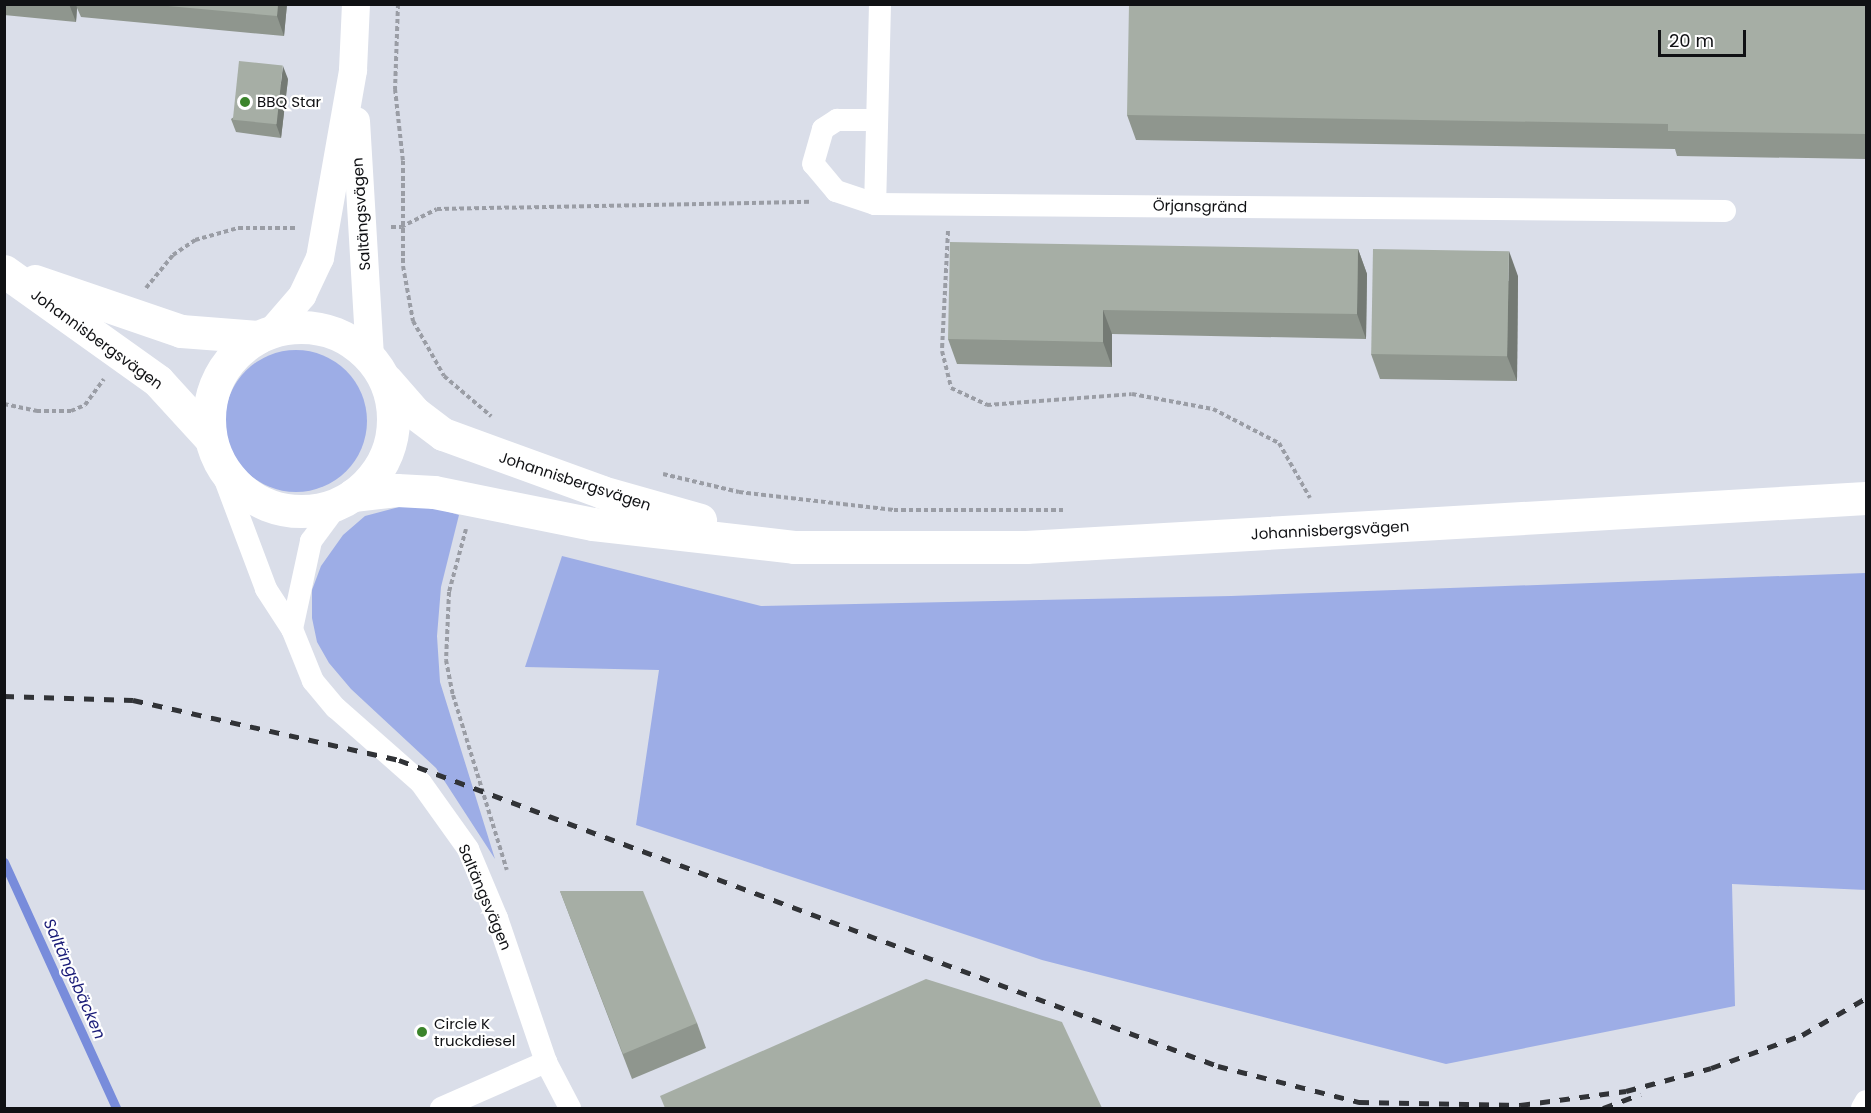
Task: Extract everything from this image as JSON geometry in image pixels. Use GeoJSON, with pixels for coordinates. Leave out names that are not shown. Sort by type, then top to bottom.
{"type":"FeatureCollection","features":[{"type":"Feature","properties":{"kind":"main road","name":"Johannisbergsvägen"},"geometry":{"type":"LineString","coordinates":[[4,271],[181,331],[265,334]]}},
{"type":"Feature","properties":{"kind":"main road","name":"Johannisbergsvägen"},"geometry":{"type":"LineString","coordinates":[[4,271],[158,381],[214,449]]}},
{"type":"Feature","properties":{"kind":"main road"},"geometry":{"type":"LineString","coordinates":[[298,327],[332,332],[375,366],[391,398],[392,434],[388,451],[370,479],[346,499],[300,512],[272,507],[243,491],[214,449],[209,407],[220,375],[236,352],[265,334],[298,327]]}},
{"type":"Feature","properties":{"kind":"main road","name":"Johannisbergsvägen"},"geometry":{"type":"LineString","coordinates":[[375,366],[415,413],[443,434],[602,492],[794,547]]}},
{"type":"Feature","properties":{"kind":"main road","name":"Johannisbergsvägen"},"geometry":{"type":"LineString","coordinates":[[346,499],[398,490],[434,492],[593,524],[794,547],[1026,547],[1866,498]]}},
{"type":"Feature","properties":{"kind":"street","name":"Saltängsvägen"},"geometry":{"type":"LineString","coordinates":[[265,334],[302,296],[320,258],[352,70],[356,4]]}},
{"type":"Feature","properties":{"kind":"street"},"geometry":{"type":"LineString","coordinates":[[875,204],[880,4]]}},
{"type":"Feature","properties":{"kind":"street","name":"Saltängsvägen"},"geometry":{"type":"LineString","coordinates":[[352,70],[375,366]]}},
{"type":"Feature","properties":{"kind":"street","name":"Örjansgränd"},"geometry":{"type":"LineString","coordinates":[[877,120],[837,120],[823,129],[813,164],[836,191],[875,204],[1725,211]]}},
{"type":"Feature","properties":{"kind":"street","name":"Saltängsvägen"},"geometry":{"type":"LineString","coordinates":[[214,449],[266,589],[292,629],[313,681],[336,708],[421,783],[468,849],[497,918],[546,1062],[570,1108]]}},
{"type":"Feature","properties":{"kind":"street"},"geometry":{"type":"LineString","coordinates":[[292,629],[311,541],[346,499]]}},
{"type":"Feature","properties":{"kind":"street"},"geometry":{"type":"LineString","coordinates":[[441,1108],[546,1062]]}},
{"type":"Feature","properties":{"kind":"street"},"geometry":{"type":"LineString","coordinates":[[1862,1108],[1866,1101]]}},
{"type":"Feature","properties":{"kind":"path"},"geometry":{"type":"LineString","coordinates":[[398,4],[395,89],[403,160],[401,227],[407,291],[424,346],[455,387],[499,422]]}},
{"type":"Feature","properties":{"kind":"path"},"geometry":{"type":"LineString","coordinates":[[401,227],[436,209],[816,202]]}},
{"type":"Feature","properties":{"kind":"path"},"geometry":{"type":"LineString","coordinates":[[949,204],[942,351],[951,388],[987,405],[1132,394],[1213,409],[1279,443],[1310,498]]}},
{"type":"Feature","properties":{"kind":"path"},"geometry":{"type":"LineString","coordinates":[[653,471],[739,492],[894,510],[1076,510]]}},
{"type":"Feature","properties":{"kind":"path"},"geometry":{"type":"LineString","coordinates":[[1298,499],[1322,498]]}},
{"type":"Feature","properties":{"kind":"path"},"geometry":{"type":"LineString","coordinates":[[468,521],[449,592],[446,660],[453,695],[509,877]]}},
{"type":"Feature","properties":{"kind":"shaded area"},"geometry":{"type":"Polygon","coordinates":[[[296,350],[323,356],[346,371],[361,394],[367,421],[361,448],[346,471],[323,486],[296,492],[269,486],[246,471],[231,448],[225,421],[231,394],[246,371],[269,356],[296,350]]]}},
{"type":"Feature","properties":{"kind":"shaded area"},"geometry":{"type":"Polygon","coordinates":[[[429,506],[459,515],[441,587],[437,636],[440,682],[495,859],[436,768],[351,689],[329,663],[317,642],[312,618],[312,590],[321,566],[343,535],[365,516],[399,507],[429,506]]]}},
{"type":"Feature","properties":{"kind":"shaded area"},"geometry":{"type":"Polygon","coordinates":[[[562,556],[761,606],[1231,596],[1866,573],[1866,890],[1732,884],[1735,1006],[1446,1064],[1042,960],[636,825],[659,670],[525,667],[562,556]]]}},
{"type":"Feature","properties":{"kind":"building"},"geometry":{"type":"Polygon","coordinates":[[[146,4],[278,4],[277,16],[146,4]]]}},
{"type":"Feature","properties":{"kind":"building"},"geometry":{"type":"Polygon","coordinates":[[[1129,4],[1866,4],[1866,134],[1668,131],[1668,124],[1127,115],[1129,4]]]}},
{"type":"Feature","properties":{"kind":"building"},"geometry":{"type":"Polygon","coordinates":[[[239,61],[283,66],[277,124],[233,120],[239,61]]]}},
{"type":"Feature","properties":{"kind":"building"},"geometry":{"type":"Polygon","coordinates":[[[950,242],[1358,249],[1357,314],[1103,310],[1103,342],[948,339],[950,242]]]}},
{"type":"Feature","properties":{"kind":"building"},"geometry":{"type":"Polygon","coordinates":[[[1373,249],[1509,251],[1507,356],[1371,354],[1373,249]]]}},
{"type":"Feature","properties":{"kind":"building"},"geometry":{"type":"Polygon","coordinates":[[[560,891],[643,891],[697,1023],[623,1054],[560,891]]]}},
{"type":"Feature","properties":{"kind":"building"},"geometry":{"type":"Polygon","coordinates":[[[926,979],[1062,1022],[1102,1108],[665,1108],[660,1096],[926,979]]]}},
{"type":"Feature","properties":{"kind":"waterway","name":"Saltängsbäcken"},"geometry":{"type":"LineString","coordinates":[[4,862],[116,1108]]}},
{"type":"Feature","properties":{"kind":"railway"},"geometry":{"type":"LineString","coordinates":[[4,696],[133,700],[399,760],[1218,1066],[1359,1102],[1520,1105],[1626,1091],[1711,1068],[1802,1035],[1866,998]]}},
{"type":"Feature","properties":{"kind":"railway"},"geometry":{"type":"LineString","coordinates":[[1603,1108],[1641,1094]]}},
{"type":"Feature","properties":{"kind":"place","name":"BBQ Star"},"geometry":{"type":"Point","coordinates":[245,102]}},
{"type":"Feature","properties":{"kind":"place","name":"Circle K truckdiesel"},"geometry":{"type":"Point","coordinates":[422,1032]}}]}
